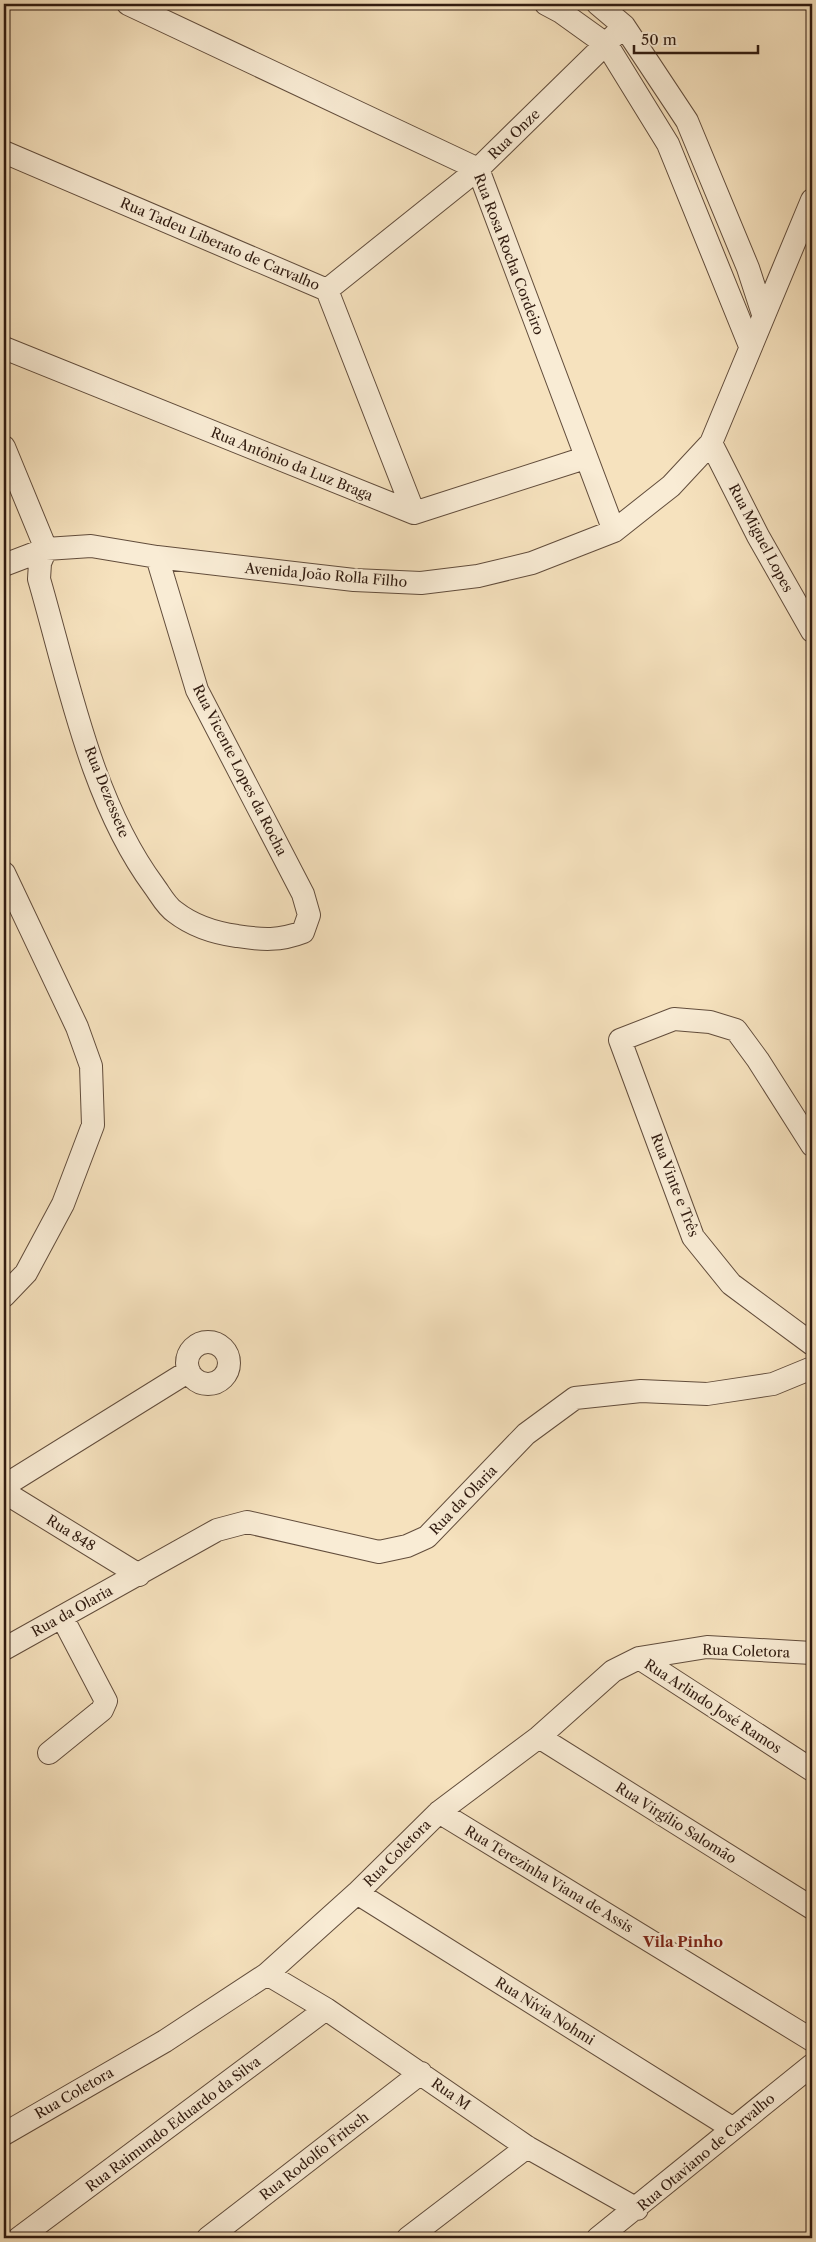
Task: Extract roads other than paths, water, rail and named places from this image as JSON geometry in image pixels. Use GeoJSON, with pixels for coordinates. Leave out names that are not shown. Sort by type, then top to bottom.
{"type":"FeatureCollection","features":[{"type":"Feature","properties":{"kind":"street","name":"Rua Rosa Rocha Cordeiro"},"geometry":{"type":"LineString","coordinates":[[128,4],[478,169],[614,532]]}},
{"type":"Feature","properties":{"kind":"street"},"geometry":{"type":"LineString","coordinates":[[546,4],[561,12],[607,45],[668,144],[750,346]]}},
{"type":"Feature","properties":{"kind":"street"},"geometry":{"type":"LineString","coordinates":[[598,4],[624,26],[687,121],[748,268],[763,314]]}},
{"type":"Feature","properties":{"kind":"street","name":"Rua Onze"},"geometry":{"type":"LineString","coordinates":[[327,290],[478,169],[607,45],[624,26]]}},
{"type":"Feature","properties":{"kind":"street","name":"Rua Tadeu Liberato de Carvalho"},"geometry":{"type":"LineString","coordinates":[[4,152],[327,290],[414,513]]}},
{"type":"Feature","properties":{"kind":"street","name":"Avenida João Rolla Filho"},"geometry":{"type":"LineString","coordinates":[[4,565],[46,549],[91,546],[157,557],[354,580],[421,583],[478,576],[532,563],[614,532],[671,486],[711,443],[812,200]]}},
{"type":"Feature","properties":{"kind":"street"},"geometry":{"type":"LineString","coordinates":[[710,249],[729,266],[748,268]]}},
{"type":"Feature","properties":{"kind":"street","name":"Rua Antônio da Luz Braga"},"geometry":{"type":"LineString","coordinates":[[4,348],[414,513]]}},
{"type":"Feature","properties":{"kind":"street","name":"Rua Miguel Lopes"},"geometry":{"type":"LineString","coordinates":[[711,443],[758,536],[812,631]]}},
{"type":"Feature","properties":{"kind":"street"},"geometry":{"type":"LineString","coordinates":[[4,447],[46,549]]}},
{"type":"Feature","properties":{"kind":"street"},"geometry":{"type":"LineString","coordinates":[[414,513],[586,458]]}},
{"type":"Feature","properties":{"kind":"street","name":"Rua Dezessete"},"geometry":{"type":"LineString","coordinates":[[46,549],[40,563],[39,580],[91,759],[117,823],[143,871],[173,912],[212,932],[266,941],[285,939],[303,932],[309,915],[303,894]]}},
{"type":"Feature","properties":{"kind":"street","name":"Rua Vicente Lopes da Rocha"},"geometry":{"type":"LineString","coordinates":[[157,557],[197,690],[303,894]]}},
{"type":"Feature","properties":{"kind":"street"},"geometry":{"type":"LineString","coordinates":[[4,873],[78,1027],[91,1066],[93,1125],[63,1204],[26,1273],[4,1296]]}},
{"type":"Feature","properties":{"kind":"street","name":"Rua Vinte e Três"},"geometry":{"type":"LineString","coordinates":[[812,1145],[758,1060],[736,1030],[710,1022],[674,1019],[620,1040],[693,1237],[731,1284],[812,1344]]}},
{"type":"Feature","properties":{"kind":"street","name":"Rua da Olaria"},"geometry":{"type":"LineString","coordinates":[[4,1649],[67,1626],[138,1575],[217,1530],[247,1522],[379,1552],[407,1546],[427,1537],[526,1434],[575,1398],[641,1391],[708,1394],[773,1384],[812,1368]]}},
{"type":"Feature","properties":{"kind":"street"},"geometry":{"type":"LineString","coordinates":[[4,1486],[189,1371]]}},
{"type":"Feature","properties":{"kind":"street","name":"Rua 848"},"geometry":{"type":"LineString","coordinates":[[4,1492],[138,1575]]}},
{"type":"Feature","properties":{"kind":"street"},"geometry":{"type":"LineString","coordinates":[[49,1753],[105,1706],[104,1695],[67,1626]]}},
{"type":"Feature","properties":{"kind":"street","name":"Rua Coletora"},"geometry":{"type":"LineString","coordinates":[[4,2134],[164,2041],[267,1974],[357,1893],[439,1812],[539,1737],[613,1671],[639,1658],[707,1647],[812,1653]]}},
{"type":"Feature","properties":{"kind":"street","name":"Rua Arlindo José Ramos"},"geometry":{"type":"LineString","coordinates":[[639,1658],[812,1770]]}},
{"type":"Feature","properties":{"kind":"street","name":"Rua Virgílio Salomão"},"geometry":{"type":"LineString","coordinates":[[539,1737],[812,1908]]}},
{"type":"Feature","properties":{"kind":"street","name":"Rua Terezinha Viana de Assis"},"geometry":{"type":"LineString","coordinates":[[439,1812],[812,2040]]}},
{"type":"Feature","properties":{"kind":"street","name":"Rua Nívia Nohmi"},"geometry":{"type":"LineString","coordinates":[[357,1893],[732,2128]]}},
{"type":"Feature","properties":{"kind":"street","name":"Rua M"},"geometry":{"type":"LineString","coordinates":[[267,1974],[326,2009],[527,2147],[637,2209]]}},
{"type":"Feature","properties":{"kind":"street","name":"Rua Raimundo Eduardo da Silva"},"geometry":{"type":"LineString","coordinates":[[19,2238],[326,2009]]}},
{"type":"Feature","properties":{"kind":"street","name":"Rua Otaviano de Carvalho"},"geometry":{"type":"LineString","coordinates":[[598,2238],[637,2209],[732,2128],[812,2066]]}},
{"type":"Feature","properties":{"kind":"street","name":"Rua Rodolfo Fritsch"},"geometry":{"type":"LineString","coordinates":[[208,2238],[421,2073]]}},
{"type":"Feature","properties":{"kind":"street"},"geometry":{"type":"LineString","coordinates":[[408,2238],[527,2147]]}},
{"type":"Feature","properties":{"kind":"district","name":"Vila Pinho"},"geometry":{"type":"Point","coordinates":[683,1942]}}]}
